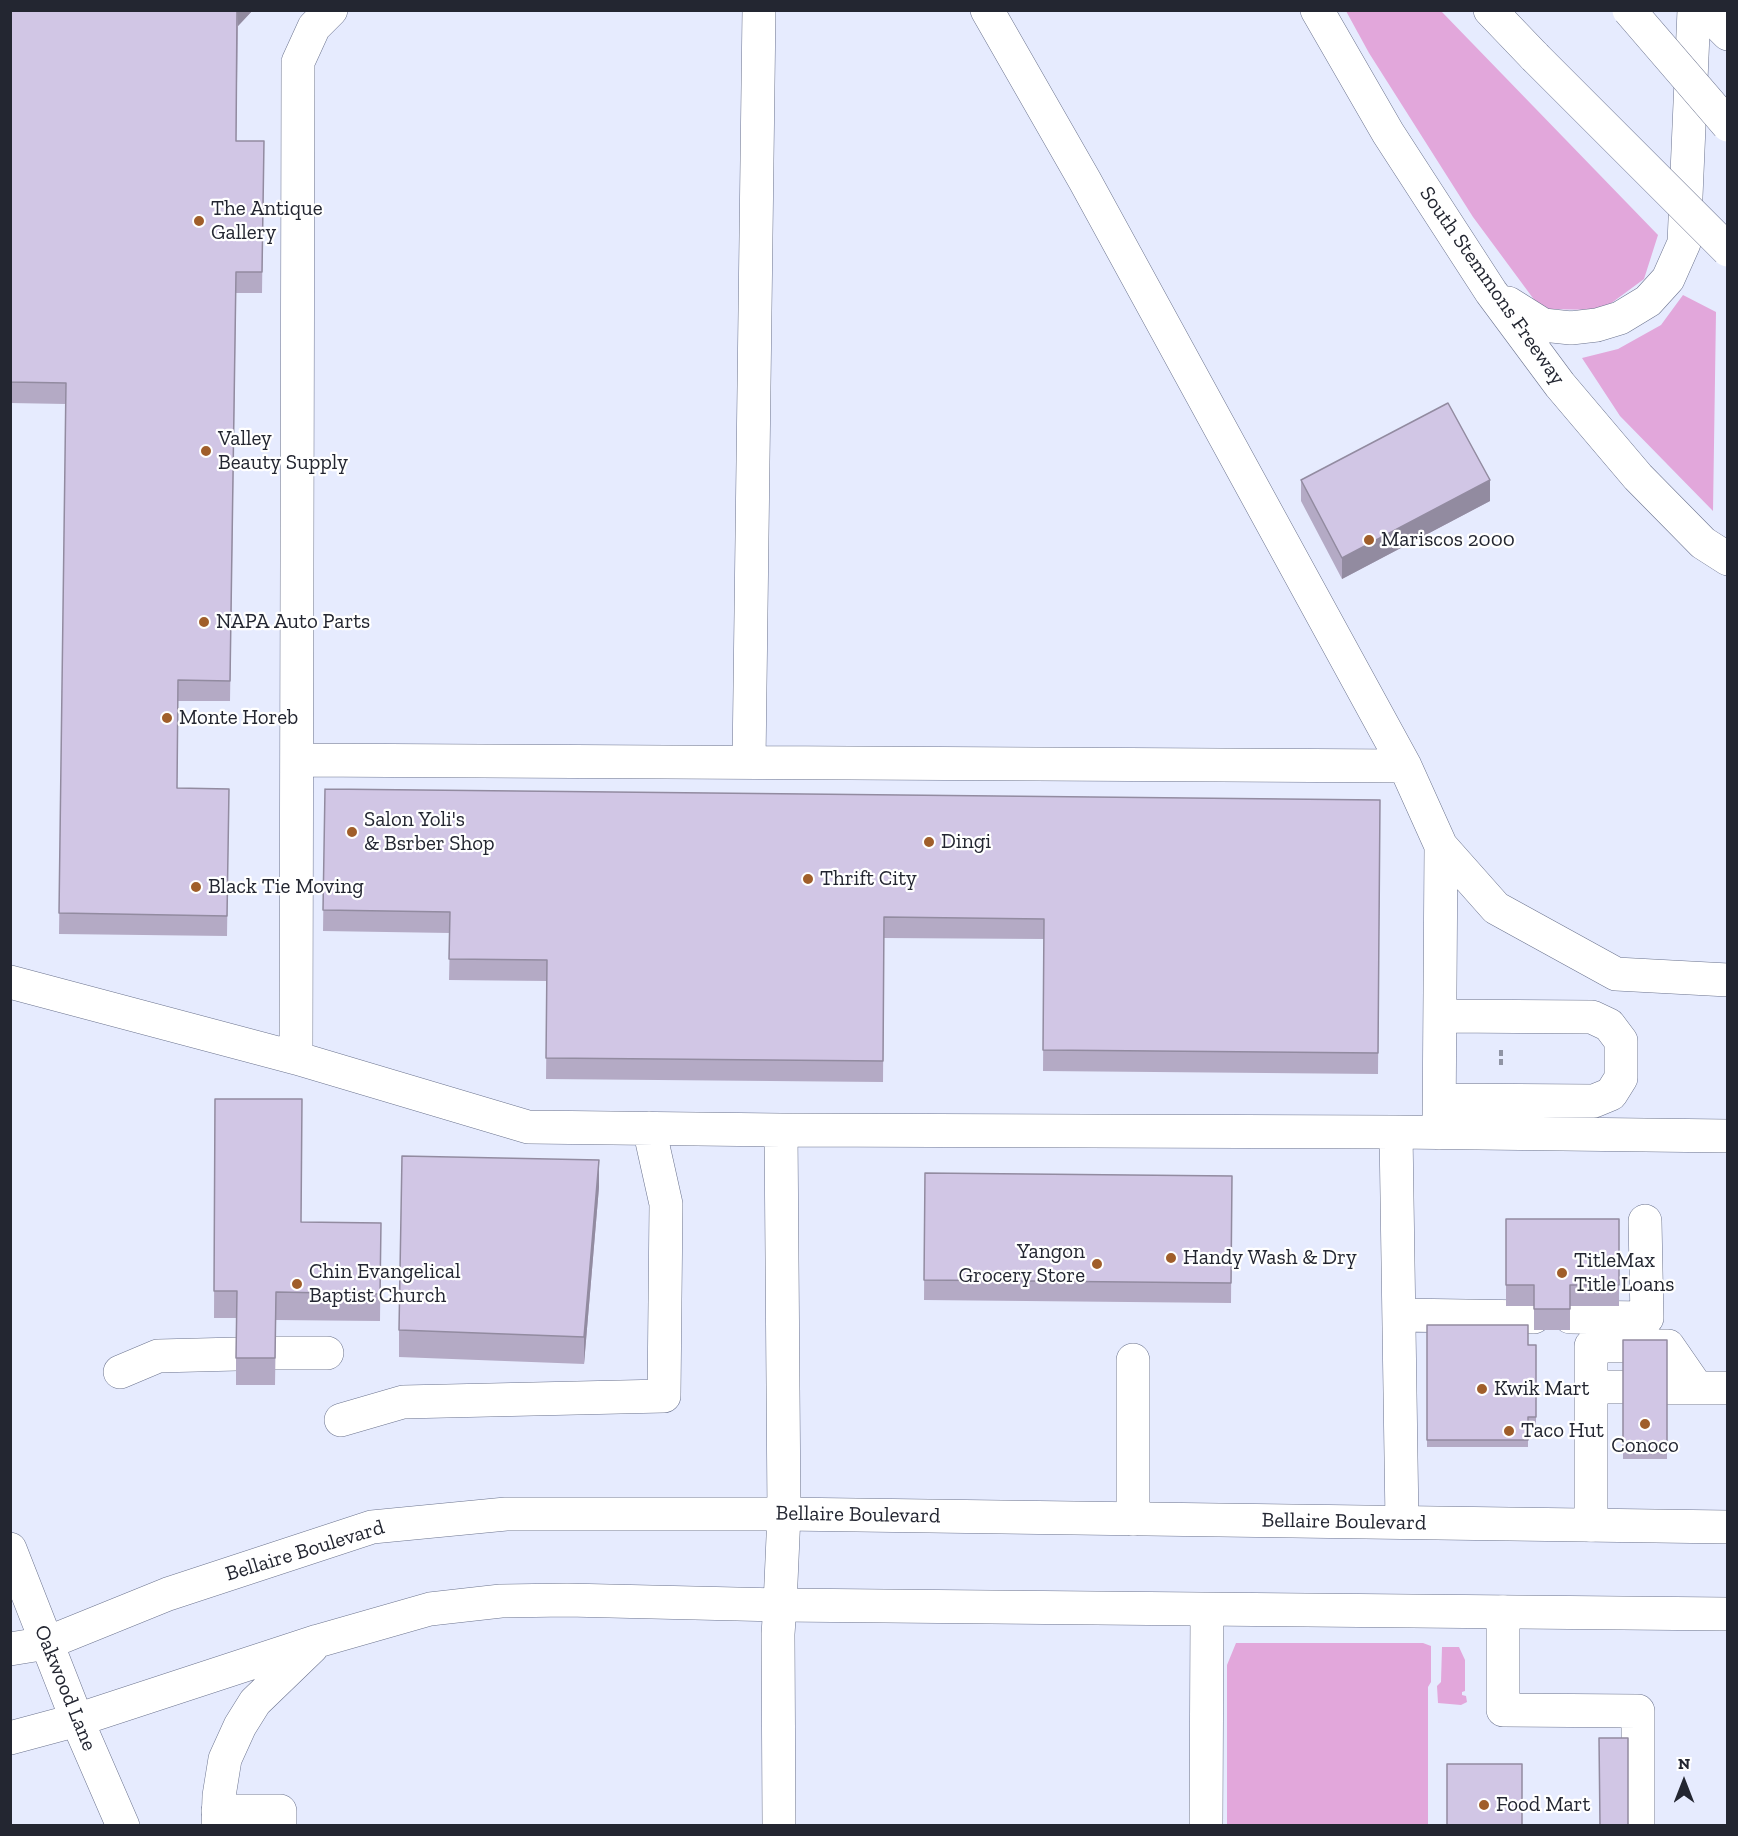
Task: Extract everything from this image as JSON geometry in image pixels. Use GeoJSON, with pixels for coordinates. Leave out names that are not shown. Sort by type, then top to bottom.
{"type":"FeatureCollection","features":[{"type":"Feature","properties":{"kind":"main road"},"geometry":{"type":"LineString","coordinates":[[296,1058],[298,62],[314,27],[331,10]]}},
{"type":"Feature","properties":{"kind":"main road"},"geometry":{"type":"LineString","coordinates":[[749,762],[759,10]]}},
{"type":"Feature","properties":{"kind":"main road"},"geometry":{"type":"LineString","coordinates":[[987,10],[1095,200],[1405,766],[1441,846],[1496,908],[1616,974],[1728,980]]}},
{"type":"Feature","properties":{"kind":"main road","name":"South Stemmons Freeway"},"geometry":{"type":"LineString","coordinates":[[1317,10],[1388,133],[1491,292],[1560,385],[1638,477],[1703,543],[1728,559]]}},
{"type":"Feature","properties":{"kind":"main road"},"geometry":{"type":"LineString","coordinates":[[1490,10],[1728,250]]}},
{"type":"Feature","properties":{"kind":"main road"},"geometry":{"type":"LineString","coordinates":[[1629,10],[1728,125]]}},
{"type":"Feature","properties":{"kind":"main road"},"geometry":{"type":"LineString","coordinates":[[1491,292],[1543,325],[1571,328],[1597,325],[1620,318],[1648,301],[1668,279],[1684,243],[1694,10]]}},
{"type":"Feature","properties":{"kind":"main road"},"geometry":{"type":"LineString","coordinates":[[1704,10],[1728,34]]}},
{"type":"Feature","properties":{"kind":"main road"},"geometry":{"type":"LineString","coordinates":[[297,760],[1405,766]]}},
{"type":"Feature","properties":{"kind":"main road"},"geometry":{"type":"LineString","coordinates":[[1439,1132],[1441,846]]}},
{"type":"Feature","properties":{"kind":"main road"},"geometry":{"type":"LineString","coordinates":[[10,982],[296,1058],[528,1126],[781,1130],[1439,1132],[1728,1136]]}},
{"type":"Feature","properties":{"kind":"main road"},"geometry":{"type":"LineString","coordinates":[[1440,1016],[1592,1017],[1609,1025],[1621,1041],[1621,1078],[1611,1094],[1594,1101],[1440,1100]]}},
{"type":"Feature","properties":{"kind":"main road"},"geometry":{"type":"LineString","coordinates":[[341,1420],[403,1402],[664,1396],[666,1204],[649,1128]]}},
{"type":"Feature","properties":{"kind":"main road"},"geometry":{"type":"LineString","coordinates":[[779,1826],[778,1634],[784,1514],[781,1130]]}},
{"type":"Feature","properties":{"kind":"main road"},"geometry":{"type":"LineString","coordinates":[[1396,1132],[1402,1522]]}},
{"type":"Feature","properties":{"kind":"main road"},"geometry":{"type":"LineString","coordinates":[[1570,1317],[1647,1318],[1645,1221]]}},
{"type":"Feature","properties":{"kind":"main road"},"geometry":{"type":"LineString","coordinates":[[1399,1316],[1534,1317]]}},
{"type":"Feature","properties":{"kind":"main road"},"geometry":{"type":"LineString","coordinates":[[1591,1525],[1607,1387],[1591,1346],[1668,1346],[1697,1388]]}},
{"type":"Feature","properties":{"kind":"main road"},"geometry":{"type":"LineString","coordinates":[[276,1353],[327,1353]]}},
{"type":"Feature","properties":{"kind":"main road"},"geometry":{"type":"LineString","coordinates":[[120,1372],[158,1356],[237,1354]]}},
{"type":"Feature","properties":{"kind":"main road"},"geometry":{"type":"LineString","coordinates":[[1133,1360],[1133,1519]]}},
{"type":"Feature","properties":{"kind":"main road","name":"Bellaire Boulevard"},"geometry":{"type":"LineString","coordinates":[[10,1649],[47,1643],[168,1594],[372,1527],[506,1514],[784,1514],[1728,1527]]}},
{"type":"Feature","properties":{"kind":"main road","name":"Oakwood Lane"},"geometry":{"type":"LineString","coordinates":[[10,1549],[77,1720],[123,1826]]}},
{"type":"Feature","properties":{"kind":"main road"},"geometry":{"type":"LineString","coordinates":[[10,1738],[77,1720],[318,1641],[430,1609],[501,1601],[1728,1614]]}},
{"type":"Feature","properties":{"kind":"main road"},"geometry":{"type":"LineString","coordinates":[[1206,1826],[1207,1610]]}},
{"type":"Feature","properties":{"kind":"main road"},"geometry":{"type":"LineString","coordinates":[[1503,1612],[1503,1710],[1638,1711],[1638,1826]]}},
{"type":"Feature","properties":{"kind":"main road"},"geometry":{"type":"LineString","coordinates":[[280,1826],[279,1811],[218,1818],[225,1759],[240,1726],[255,1702],[318,1641]]}},
{"type":"Feature","properties":{"kind":"shaded area"},"geometry":{"type":"Polygon","coordinates":[[[1346,11],[1441,11],[1658,235],[1644,279],[1602,310],[1541,309],[1473,217],[1369,53],[1346,11]]]}},
{"type":"Feature","properties":{"kind":"shaded area"},"geometry":{"type":"Polygon","coordinates":[[[1683,295],[1716,312],[1713,511],[1620,416],[1582,358],[1618,349],[1661,325],[1683,295]]]}},
{"type":"Feature","properties":{"kind":"shaded area"},"geometry":{"type":"Polygon","coordinates":[[[1236,1643],[1423,1643],[1431,1646],[1431,1682],[1428,1687],[1428,1825],[1227,1825],[1227,1665],[1236,1643]]]}},
{"type":"Feature","properties":{"kind":"shaded area"},"geometry":{"type":"Polygon","coordinates":[[[1442,1647],[1459,1647],[1465,1660],[1465,1691],[1462,1695],[1466,1696],[1467,1702],[1461,1705],[1438,1703],[1437,1686],[1441,1682],[1442,1647]]]}},
{"type":"Feature","properties":{"kind":"building"},"geometry":{"type":"Polygon","coordinates":[[[10,10],[237,10],[236,141],[264,141],[262,272],[236,272],[230,681],[178,680],[177,788],[229,789],[227,916],[59,913],[66,383],[10,382],[10,10]]]}},
{"type":"Feature","properties":{"kind":"building","name":"Mariscos 2000"},"geometry":{"type":"Polygon","coordinates":[[[1448,403],[1490,480],[1342,558],[1301,480],[1448,403]]]}},
{"type":"Feature","properties":{"kind":"building"},"geometry":{"type":"Polygon","coordinates":[[[325,789],[1380,800],[1378,1053],[1043,1050],[1044,919],[884,917],[883,1061],[546,1058],[547,960],[449,959],[450,912],[323,910],[325,789]]]}},
{"type":"Feature","properties":{"kind":"building","name":"Chin Evangelical Baptist Church"},"geometry":{"type":"Polygon","coordinates":[[[215,1099],[302,1099],[301,1222],[381,1223],[380,1294],[276,1292],[275,1358],[236,1358],[237,1291],[214,1291],[215,1099]]]}},
{"type":"Feature","properties":{"kind":"building"},"geometry":{"type":"Polygon","coordinates":[[[402,1156],[599,1160],[584,1337],[399,1330],[402,1156]]]}},
{"type":"Feature","properties":{"kind":"building"},"geometry":{"type":"Polygon","coordinates":[[[925,1173],[1232,1176],[1231,1283],[924,1280],[925,1173]]]}},
{"type":"Feature","properties":{"kind":"building","name":"TitleMax Title Loans"},"geometry":{"type":"Polygon","coordinates":[[[1506,1219],[1619,1219],[1619,1285],[1570,1285],[1570,1309],[1534,1309],[1534,1285],[1506,1285],[1506,1219]]]}},
{"type":"Feature","properties":{"kind":"building","name":"Kwik Mart"},"geometry":{"type":"Polygon","coordinates":[[[1427,1325],[1528,1325],[1528,1345],[1536,1345],[1536,1417],[1528,1417],[1528,1440],[1427,1440],[1427,1325]]]}},
{"type":"Feature","properties":{"kind":"building","name":"Conoco"},"geometry":{"type":"Polygon","coordinates":[[[1623,1340],[1667,1340],[1667,1452],[1623,1452],[1623,1340]]]}},
{"type":"Feature","properties":{"kind":"building"},"geometry":{"type":"Polygon","coordinates":[[[1599,1738],[1628,1738],[1628,1826],[1600,1826],[1599,1738]]]}},
{"type":"Feature","properties":{"kind":"building","name":"Food Mart"},"geometry":{"type":"Polygon","coordinates":[[[1447,1764],[1522,1764],[1522,1826],[1447,1826],[1447,1764]]]}},
{"type":"Feature","properties":{"kind":"place","name":"The Antique Gallery"},"geometry":{"type":"Point","coordinates":[199,221]}},
{"type":"Feature","properties":{"kind":"place","name":"Valley Beauty Supply"},"geometry":{"type":"Point","coordinates":[206,451]}},
{"type":"Feature","properties":{"kind":"place","name":"Mariscos 2000"},"geometry":{"type":"Point","coordinates":[1369,540]}},
{"type":"Feature","properties":{"kind":"place","name":"NAPA Auto Parts"},"geometry":{"type":"Point","coordinates":[204,622]}},
{"type":"Feature","properties":{"kind":"place","name":"Monte Horeb"},"geometry":{"type":"Point","coordinates":[167,718]}},
{"type":"Feature","properties":{"kind":"place","name":"Salon Yoli's & Bsrber Shop"},"geometry":{"type":"Point","coordinates":[352,832]}},
{"type":"Feature","properties":{"kind":"place","name":"Dingi"},"geometry":{"type":"Point","coordinates":[929,842]}},
{"type":"Feature","properties":{"kind":"place","name":"Thrift City"},"geometry":{"type":"Point","coordinates":[808,879]}},
{"type":"Feature","properties":{"kind":"place","name":"Black Tie Moving"},"geometry":{"type":"Point","coordinates":[196,887]}},
{"type":"Feature","properties":{"kind":"place","name":"Handy Wash & Dry"},"geometry":{"type":"Point","coordinates":[1171,1258]}},
{"type":"Feature","properties":{"kind":"place","name":"Yangon Grocery Store"},"geometry":{"type":"Point","coordinates":[1097,1264]}},
{"type":"Feature","properties":{"kind":"place","name":"TitleMax Title Loans"},"geometry":{"type":"Point","coordinates":[1562,1273]}},
{"type":"Feature","properties":{"kind":"place","name":"Chin Evangelical Baptist Church"},"geometry":{"type":"Point","coordinates":[297,1284]}},
{"type":"Feature","properties":{"kind":"place","name":"Kwik Mart"},"geometry":{"type":"Point","coordinates":[1482,1389]}},
{"type":"Feature","properties":{"kind":"place","name":"Conoco"},"geometry":{"type":"Point","coordinates":[1645,1424]}},
{"type":"Feature","properties":{"kind":"place","name":"Taco Hut"},"geometry":{"type":"Point","coordinates":[1509,1431]}},
{"type":"Feature","properties":{"kind":"place","name":"Food Mart"},"geometry":{"type":"Point","coordinates":[1484,1805]}}]}
